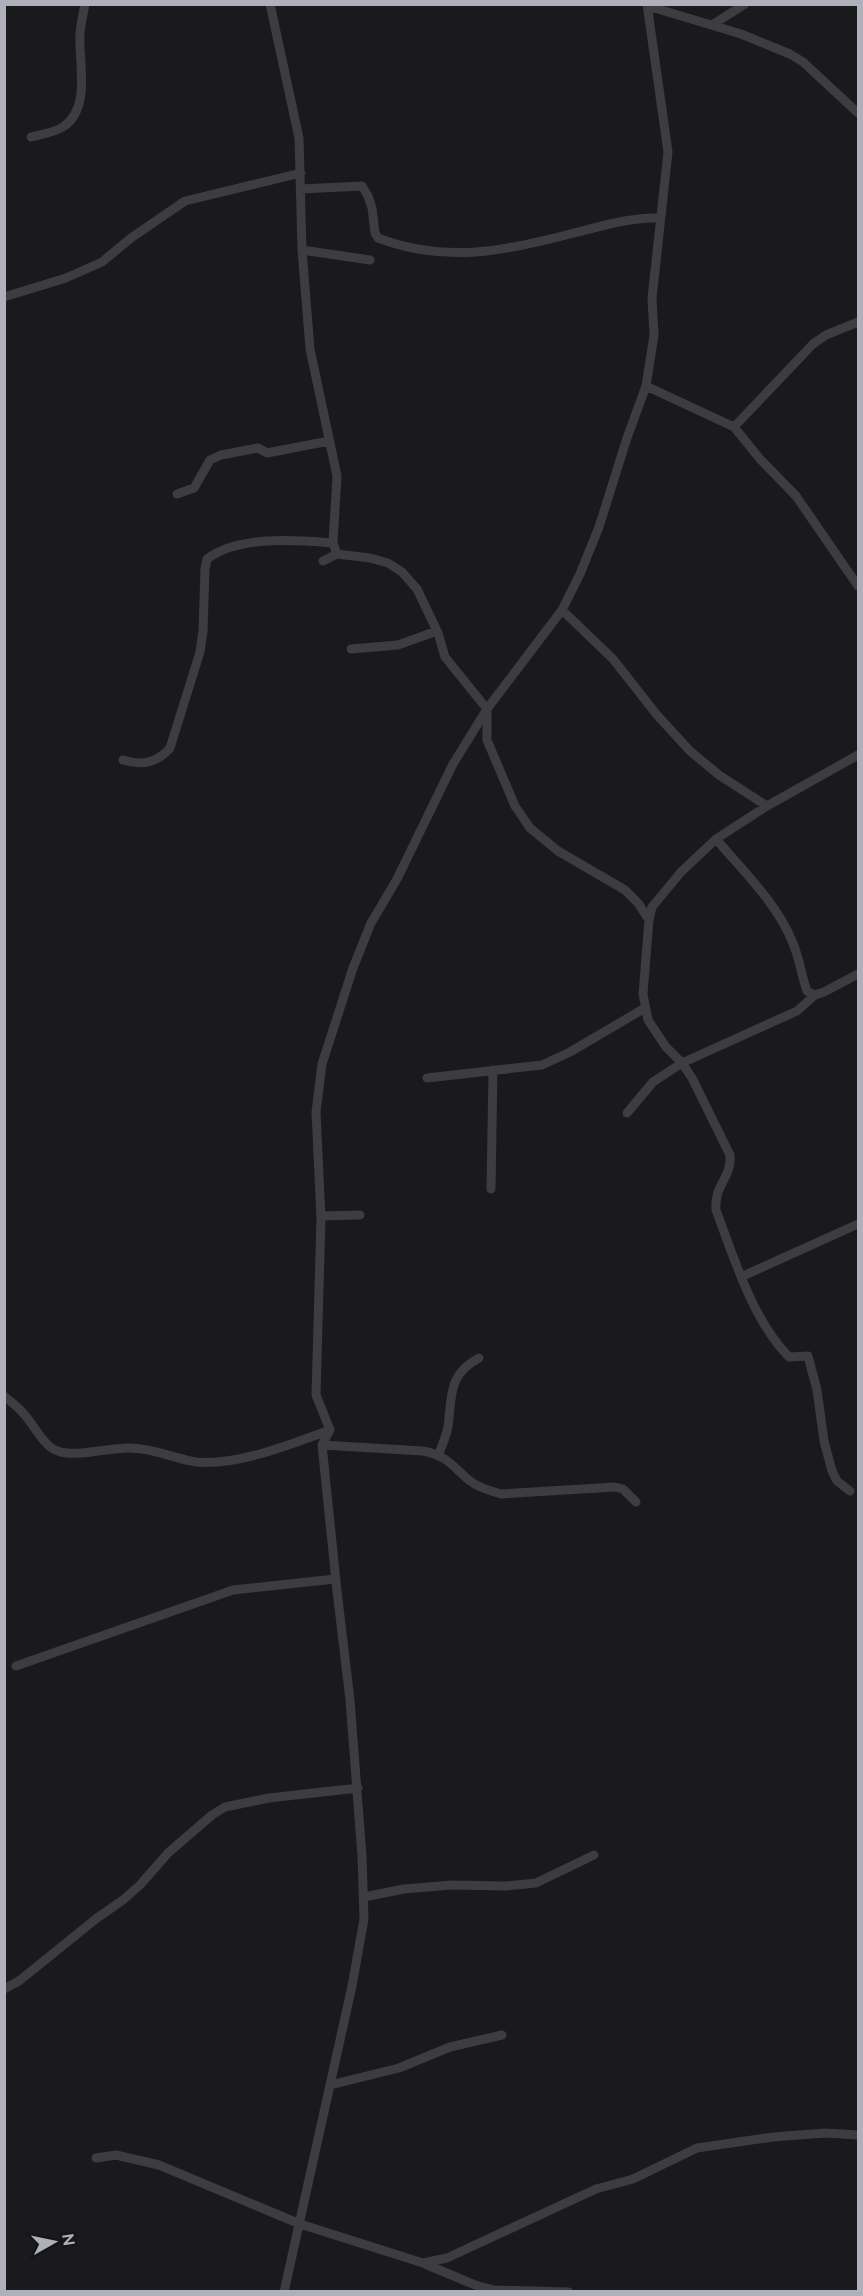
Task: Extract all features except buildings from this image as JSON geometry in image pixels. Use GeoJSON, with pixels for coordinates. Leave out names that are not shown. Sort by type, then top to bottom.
{"type":"FeatureCollection","features":[{"type":"Feature","properties":{"kind":"street"},"geometry":{"type":"LineString","coordinates":[[31,137],[64,127],[78,107],[81,83],[80,32],[85,4]]}},
{"type":"Feature","properties":{"kind":"street"},"geometry":{"type":"LineString","coordinates":[[270,4],[299,138],[302,250],[310,349],[337,476],[333,543],[338,554]]}},
{"type":"Feature","properties":{"kind":"street"},"geometry":{"type":"LineString","coordinates":[[712,25],[745,4]]}},
{"type":"Feature","properties":{"kind":"street"},"geometry":{"type":"LineString","coordinates":[[284,2292],[352,1986],[364,1919],[357,1788],[346,1655],[335,1579],[322,1445],[330,1430],[316,1395],[321,1216],[316,1112],[322,1064],[353,968],[371,923],[402,868],[453,764],[487,709],[562,610],[580,574],[599,527],[646,386],[654,335],[652,298],[668,153],[647,5],[712,25],[790,54],[802,62],[858,113]]}},
{"type":"Feature","properties":{"kind":"street"},"geometry":{"type":"LineString","coordinates":[[4,297],[66,278],[102,262],[131,238],[185,201],[301,173]]}},
{"type":"Feature","properties":{"kind":"street"},"geometry":{"type":"LineString","coordinates":[[301,189],[362,186],[368,195],[378,238],[428,251],[451,254],[482,253],[634,219],[660,218]]}},
{"type":"Feature","properties":{"kind":"street"},"geometry":{"type":"LineString","coordinates":[[302,250],[370,260]]}},
{"type":"Feature","properties":{"kind":"street"},"geometry":{"type":"LineString","coordinates":[[734,427],[813,344],[826,335],[858,322]]}},
{"type":"Feature","properties":{"kind":"street"},"geometry":{"type":"LineString","coordinates":[[646,386],[734,427],[760,459],[796,496],[858,586]]}},
{"type":"Feature","properties":{"kind":"street"},"geometry":{"type":"LineString","coordinates":[[177,494],[194,488],[210,460],[221,455],[258,448],[267,453],[329,441]]}},
{"type":"Feature","properties":{"kind":"street"},"geometry":{"type":"LineString","coordinates":[[123,760],[137,764],[151,761],[163,757],[170,748],[200,652],[207,559],[225,549],[254,543],[280,540],[333,543]]}},
{"type":"Feature","properties":{"kind":"street"},"geometry":{"type":"LineString","coordinates":[[323,561],[338,554],[370,558],[388,562],[402,572],[417,589],[437,631],[445,657],[487,709],[487,740],[515,806],[530,828],[558,851],[625,890],[638,903],[649,920]]}},
{"type":"Feature","properties":{"kind":"street"},"geometry":{"type":"LineString","coordinates":[[562,610],[613,659],[657,715],[690,751],[719,775],[767,806]]}},
{"type":"Feature","properties":{"kind":"street"},"geometry":{"type":"LineString","coordinates":[[351,649],[398,645],[437,631]]}},
{"type":"Feature","properties":{"kind":"street"},"geometry":{"type":"LineString","coordinates":[[850,1491],[837,1481],[832,1471],[824,1441],[817,1390],[808,1356],[789,1357],[776,1344],[763,1322],[716,1210],[715,1198],[718,1186],[727,1175],[731,1165],[730,1155],[682,1063],[666,1047],[648,1020],[643,994],[649,920],[652,907],[662,893],[716,839],[767,806],[858,755]]}},
{"type":"Feature","properties":{"kind":"street"},"geometry":{"type":"LineString","coordinates":[[716,839],[782,921],[793,942],[807,991],[815,994]]}},
{"type":"Feature","properties":{"kind":"street"},"geometry":{"type":"LineString","coordinates":[[627,1113],[653,1083],[682,1063],[797,1011],[815,994],[824,992],[858,974]]}},
{"type":"Feature","properties":{"kind":"street"},"geometry":{"type":"LineString","coordinates":[[427,1078],[542,1065],[570,1052],[645,1008]]}},
{"type":"Feature","properties":{"kind":"street"},"geometry":{"type":"LineString","coordinates":[[491,1189],[493,1070]]}},
{"type":"Feature","properties":{"kind":"street"},"geometry":{"type":"LineString","coordinates":[[321,1216],[360,1215]]}},
{"type":"Feature","properties":{"kind":"street"},"geometry":{"type":"LineString","coordinates":[[743,1276],[858,1224]]}},
{"type":"Feature","properties":{"kind":"street"},"geometry":{"type":"LineString","coordinates":[[438,1454],[448,1428],[450,1400],[457,1374],[466,1365],[479,1358]]}},
{"type":"Feature","properties":{"kind":"street"},"geometry":{"type":"LineString","coordinates":[[4,1395],[22,1412],[46,1443],[57,1451],[75,1453],[133,1448],[160,1451],[199,1462],[221,1462],[330,1430]]}},
{"type":"Feature","properties":{"kind":"street"},"geometry":{"type":"LineString","coordinates":[[322,1445],[423,1451],[438,1454],[471,1482],[486,1490],[501,1494],[615,1487],[623,1489],[636,1502]]}},
{"type":"Feature","properties":{"kind":"street"},"geometry":{"type":"LineString","coordinates":[[16,1666],[233,1590],[335,1579]]}},
{"type":"Feature","properties":{"kind":"street"},"geometry":{"type":"LineString","coordinates":[[4,1989],[19,1982],[123,1900],[140,1885],[168,1853],[212,1815],[225,1807],[269,1798],[357,1788]]}},
{"type":"Feature","properties":{"kind":"street"},"geometry":{"type":"LineString","coordinates":[[363,1897],[404,1889],[452,1885],[536,1884],[594,1855]]}},
{"type":"Feature","properties":{"kind":"street"},"geometry":{"type":"LineString","coordinates":[[330,2085],[399,2068],[450,2047],[502,2035]]}},
{"type":"Feature","properties":{"kind":"street"},"geometry":{"type":"LineString","coordinates":[[423,2263],[447,2258],[596,2189],[633,2180],[697,2148],[773,2137],[825,2133],[858,2135]]}},
{"type":"Feature","properties":{"kind":"street"},"geometry":{"type":"LineString","coordinates":[[96,2158],[116,2156],[159,2165],[300,2224],[423,2263],[475,2285],[494,2289],[552,2289],[569,2292]]}}]}
